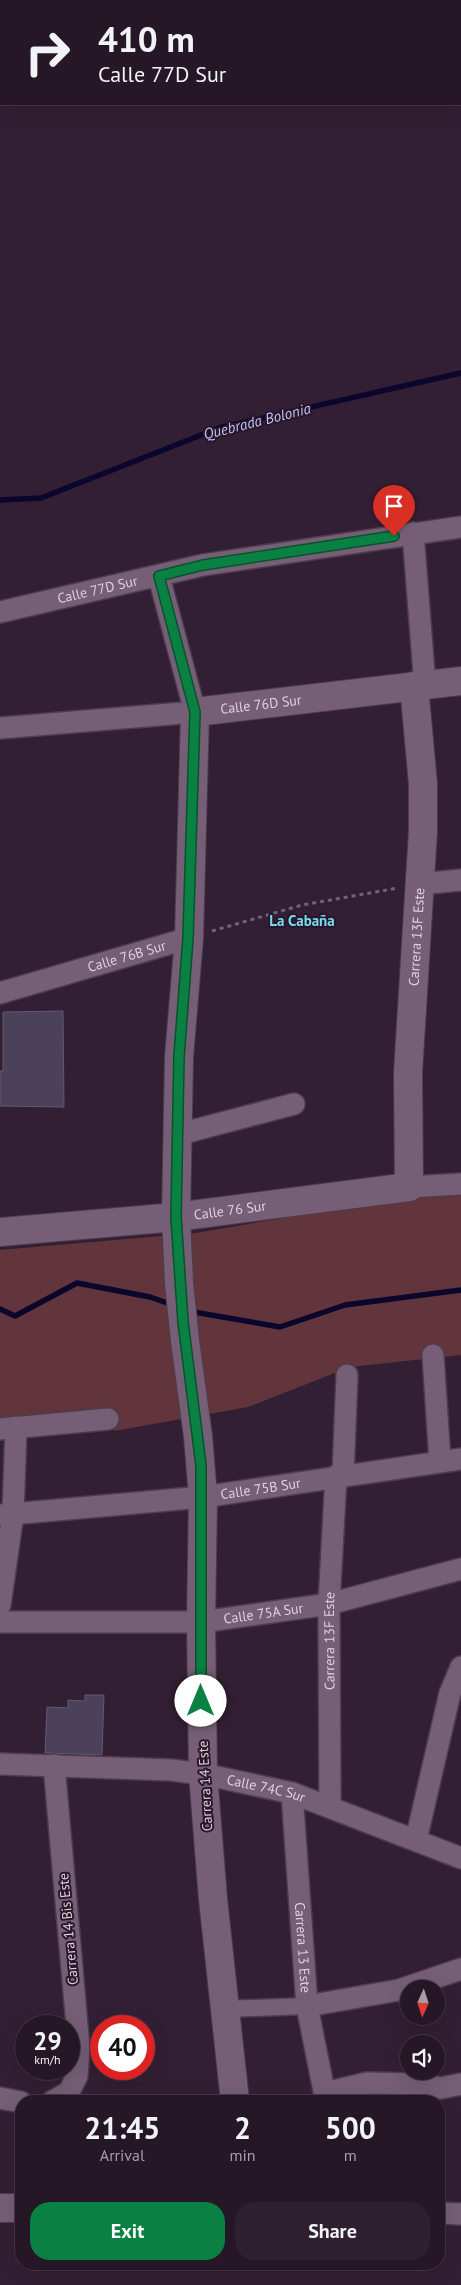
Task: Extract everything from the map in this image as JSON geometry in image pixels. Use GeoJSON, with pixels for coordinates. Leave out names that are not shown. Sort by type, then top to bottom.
{"type":"FeatureCollection","features":[{"type":"Feature","properties":{"kind":"street","name":"Calle 77D Sur"},"geometry":{"type":"LineString","coordinates":[[0,612],[203,565],[461,527]]}},
{"type":"Feature","properties":{"kind":"street"},"geometry":{"type":"LineString","coordinates":[[413,533],[419,686]]}},
{"type":"Feature","properties":{"kind":"street","name":"Carrera 14 Este"},"geometry":{"type":"LineString","coordinates":[[159,576],[195,712],[188,938],[179,1057],[176,1135],[176,1217],[179,1283],[198,1436],[202,1496],[203,1774],[224,2009],[232,2061],[235,2095]]}},
{"type":"Feature","properties":{"kind":"street","name":"Calle 76D Sur"},"geometry":{"type":"LineString","coordinates":[[0,728],[195,712],[461,681]]}},
{"type":"Feature","properties":{"kind":"street","name":"Carrera 13F Este"},"geometry":{"type":"LineString","coordinates":[[409,1187],[408,1073],[420,884],[423,784],[419,686]]}},
{"type":"Feature","properties":{"kind":"street"},"geometry":{"type":"LineString","coordinates":[[420,884],[461,880]]}},
{"type":"Feature","properties":{"kind":"street","name":"Calle 76B Sur"},"geometry":{"type":"LineString","coordinates":[[0,993],[188,938]]}},
{"type":"Feature","properties":{"kind":"street"},"geometry":{"type":"LineString","coordinates":[[176,1135],[294,1104]]}},
{"type":"Feature","properties":{"kind":"street","name":"Calle 76 Sur"},"geometry":{"type":"LineString","coordinates":[[0,1232],[176,1217],[409,1187],[461,1184]]}},
{"type":"Feature","properties":{"kind":"street"},"geometry":{"type":"LineString","coordinates":[[433,1355],[440,1461]]}},
{"type":"Feature","properties":{"kind":"street","name":"Carrera 13F Este"},"geometry":{"type":"LineString","coordinates":[[330,1806],[329,1604],[347,1375]]}},
{"type":"Feature","properties":{"kind":"street"},"geometry":{"type":"LineString","coordinates":[[0,1605],[6,1514],[8,1428],[108,1419]]}},
{"type":"Feature","properties":{"kind":"street","name":"Calle 75B Sur"},"geometry":{"type":"LineString","coordinates":[[6,1514],[202,1496],[461,1459]]}},
{"type":"Feature","properties":{"kind":"street","name":"Calle 75A Sur"},"geometry":{"type":"LineString","coordinates":[[0,1622],[201,1622],[329,1604],[461,1569]]}},
{"type":"Feature","properties":{"kind":"street"},"geometry":{"type":"LineString","coordinates":[[416,1840],[450,1692],[461,1667]]}},
{"type":"Feature","properties":{"kind":"street","name":"Calle 74C Sur"},"geometry":{"type":"LineString","coordinates":[[0,1764],[171,1770],[203,1774],[292,1793],[330,1806],[460,1858]]}},
{"type":"Feature","properties":{"kind":"street","name":"Carrera 14 Bis Este"},"geometry":{"type":"LineString","coordinates":[[54,1766],[79,2048],[76,2076],[62,2095]]}},
{"type":"Feature","properties":{"kind":"street","name":"Carrera 13 Este"},"geometry":{"type":"LineString","coordinates":[[292,1793],[307,2006],[325,2095]]}},
{"type":"Feature","properties":{"kind":"street"},"geometry":{"type":"LineString","coordinates":[[224,2009],[307,2006],[399,1990],[461,1969]]}},
{"type":"Feature","properties":{"kind":"street"},"geometry":{"type":"LineString","coordinates":[[331,2095],[367,2083],[420,2084],[441,2088],[461,2084]]}},
{"type":"Feature","properties":{"kind":"street"},"geometry":{"type":"LineString","coordinates":[[0,2098],[15,2101]]}},
{"type":"Feature","properties":{"kind":"street"},"geometry":{"type":"LineString","coordinates":[[0,2208],[15,2208]]}},
{"type":"Feature","properties":{"kind":"street"},"geometry":{"type":"LineString","coordinates":[[445,2213],[461,2214]]}},
{"type":"Feature","properties":{"kind":"path"},"geometry":{"type":"LineString","coordinates":[[188,938],[302,904],[420,884]]}},
{"type":"Feature","properties":{"kind":"shaded area"},"geometry":{"type":"Polygon","coordinates":[[[461,1195],[461,1355],[350,1367],[248,1407],[114,1431],[113,1412],[0,1424],[0,1250],[196,1233],[393,1199],[461,1195]]]}},
{"type":"Feature","properties":{"kind":"building"},"geometry":{"type":"Polygon","coordinates":[[[63,1011],[64,1107],[0,1106],[0,1071],[3,1071],[3,1012],[63,1011]]]}},
{"type":"Feature","properties":{"kind":"building"},"geometry":{"type":"Polygon","coordinates":[[[85,1695],[104,1695],[102,1755],[45,1753],[47,1707],[68,1708],[68,1700],[85,1701],[85,1695]]]}},
{"type":"Feature","properties":{"kind":"waterway","name":"Quebrada Bolonia"},"geometry":{"type":"LineString","coordinates":[[0,500],[41,498],[219,428],[461,373]]}},
{"type":"Feature","properties":{"kind":"waterway"},"geometry":{"type":"LineString","coordinates":[[0,1309],[15,1316],[77,1283],[150,1297],[173,1305]]}},
{"type":"Feature","properties":{"kind":"waterway"},"geometry":{"type":"LineString","coordinates":[[188,1311],[280,1327],[345,1305],[461,1290]]}},
{"type":"Feature","properties":{"kind":"district","name":"La Cabaña"},"geometry":{"type":"Point","coordinates":[302,920]}},
{"type":"Feature","properties":{"kind":"route"},"geometry":{"type":"LineString","coordinates":[[201,1701],[201,1465],[179,1283],[176,1217],[176,1135],[179,1057],[188,938],[195,712],[159,576],[203,565],[394,536]]}}]}
